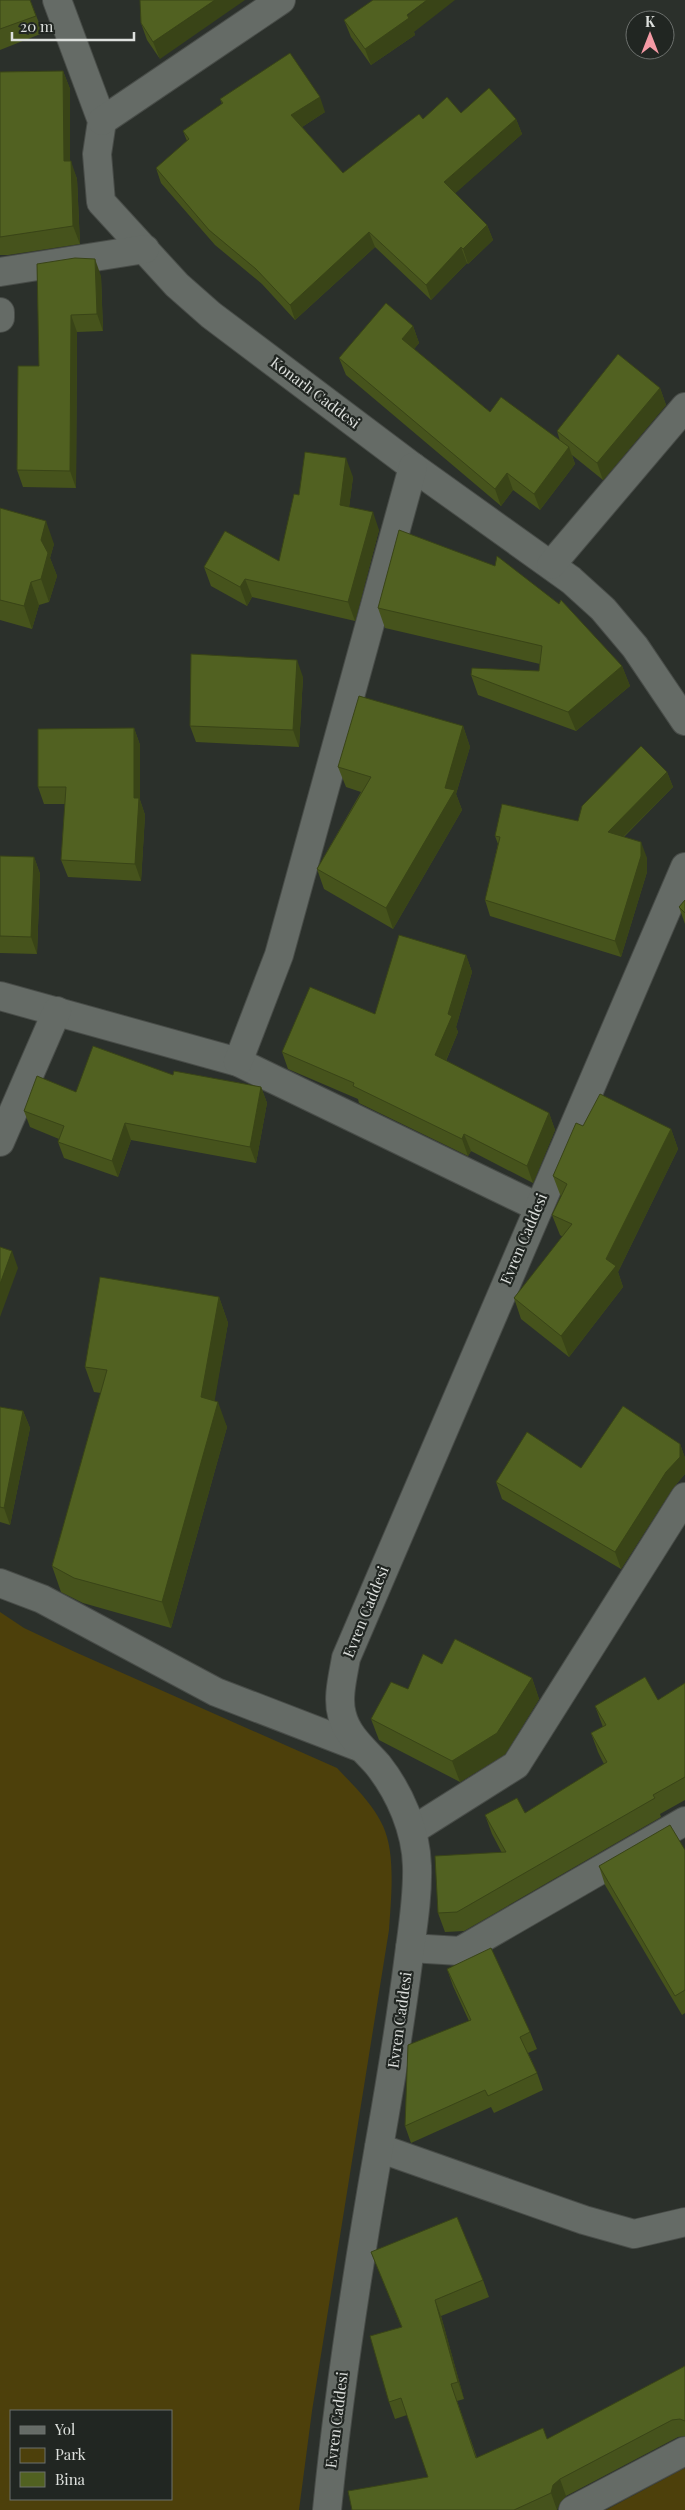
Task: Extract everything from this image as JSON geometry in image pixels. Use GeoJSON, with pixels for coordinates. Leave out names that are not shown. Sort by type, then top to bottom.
{"type":"FeatureCollection","features":[{"type":"Feature","properties":{"kind":"street","name":"Konarlı Caddesi"},"geometry":{"type":"LineString","coordinates":[[57,0],[102,121],[97,154],[101,202],[176,285],[211,315],[413,467],[552,565],[603,609],[635,647],[685,721]]}},
{"type":"Feature","properties":{"kind":"street"},"geometry":{"type":"LineString","coordinates":[[102,121],[281,0]]}},
{"type":"Feature","properties":{"kind":"street"},"geometry":{"type":"LineString","coordinates":[[0,272],[145,249]]}},
{"type":"Feature","properties":{"kind":"street"},"geometry":{"type":"LineString","coordinates":[[0,312],[0,318]]}},
{"type":"Feature","properties":{"kind":"street"},"geometry":{"type":"LineString","coordinates":[[552,565],[685,407]]}},
{"type":"Feature","properties":{"kind":"street"},"geometry":{"type":"LineString","coordinates":[[238,1062],[279,955],[413,467]]}},
{"type":"Feature","properties":{"kind":"street","name":"Evren Caddesi"},"geometry":{"type":"LineString","coordinates":[[327,2510],[337,2408],[379,2148],[398,2044],[414,1919],[417,1866],[413,1830],[397,1794],[378,1765],[359,1747],[342,1716],[341,1691],[346,1658],[685,867]]}},
{"type":"Feature","properties":{"kind":"street"},"geometry":{"type":"LineString","coordinates":[[0,996],[238,1062],[538,1207]]}},
{"type":"Feature","properties":{"kind":"street"},"geometry":{"type":"LineString","coordinates":[[0,1142],[56,1011]]}},
{"type":"Feature","properties":{"kind":"street"},"geometry":{"type":"LineString","coordinates":[[413,1830],[516,1765],[685,1497]]}},
{"type":"Feature","properties":{"kind":"street"},"geometry":{"type":"LineString","coordinates":[[0,1584],[42,1599],[216,1692],[359,1747]]}},
{"type":"Feature","properties":{"kind":"street"},"geometry":{"type":"LineString","coordinates":[[410,1948],[460,1951],[685,1821]]}},
{"type":"Feature","properties":{"kind":"street"},"geometry":{"type":"LineString","coordinates":[[379,2148],[584,2220],[634,2234],[685,2222]]}},
{"type":"Feature","properties":{"kind":"street"},"geometry":{"type":"LineString","coordinates":[[573,2510],[685,2451]]}},
{"type":"Feature","properties":{"kind":"green space"},"geometry":{"type":"Polygon","coordinates":[[[0,1612],[24,1628],[75,1652],[337,1768],[368,1802],[379,1818],[387,1837],[392,1877],[389,1930],[312,2411],[299,2510],[0,2510],[0,1612]]]}},
{"type":"Feature","properties":{"kind":"green space"},"geometry":{"type":"Polygon","coordinates":[[[685,2468],[685,2510],[606,2510],[685,2468]]]}},
{"type":"Feature","properties":{"kind":"building"},"geometry":{"type":"Polygon","coordinates":[[[0,0],[30,0],[36,16],[0,29],[0,0]]]}},
{"type":"Feature","properties":{"kind":"building"},"geometry":{"type":"Polygon","coordinates":[[[140,0],[215,0],[153,42],[141,23],[140,0]]]}},
{"type":"Feature","properties":{"kind":"building"},"geometry":{"type":"Polygon","coordinates":[[[373,0],[427,0],[407,15],[409,18],[365,49],[344,20],[373,0]]]}},
{"type":"Feature","properties":{"kind":"building"},"geometry":{"type":"Polygon","coordinates":[[[290,53],[320,97],[291,115],[343,173],[419,114],[423,119],[447,97],[461,113],[489,88],[516,119],[444,182],[487,225],[463,249],[461,247],[426,285],[369,232],[290,305],[256,269],[209,230],[156,168],[189,139],[183,131],[223,103],[220,99],[290,53]]]}},
{"type":"Feature","properties":{"kind":"building"},"geometry":{"type":"Polygon","coordinates":[[[63,71],[64,161],[71,161],[73,226],[0,237],[0,72],[63,71]]]}},
{"type":"Feature","properties":{"kind":"building"},"geometry":{"type":"Polygon","coordinates":[[[75,258],[95,259],[97,314],[71,315],[70,471],[17,470],[18,366],[39,366],[37,264],[75,258]]]}},
{"type":"Feature","properties":{"kind":"building"},"geometry":{"type":"Polygon","coordinates":[[[386,303],[413,326],[402,339],[490,412],[501,397],[569,447],[534,494],[507,473],[495,489],[339,358],[386,303]]]}},
{"type":"Feature","properties":{"kind":"building"},"geometry":{"type":"Polygon","coordinates":[[[618,354],[660,388],[597,463],[557,431],[618,354]]]}},
{"type":"Feature","properties":{"kind":"building"},"geometry":{"type":"Polygon","coordinates":[[[305,452],[346,458],[340,505],[373,512],[348,602],[245,579],[240,587],[204,567],[225,531],[279,561],[294,494],[299,495],[305,452]]]}},
{"type":"Feature","properties":{"kind":"building"},"geometry":{"type":"Polygon","coordinates":[[[0,508],[46,521],[41,540],[48,553],[41,579],[31,582],[24,606],[0,600],[0,508]]]}},
{"type":"Feature","properties":{"kind":"building"},"geometry":{"type":"Polygon","coordinates":[[[399,530],[495,566],[497,556],[559,604],[561,600],[622,666],[568,712],[471,675],[472,668],[539,671],[542,646],[378,608],[399,530]]]}},
{"type":"Feature","properties":{"kind":"building"},"geometry":{"type":"Polygon","coordinates":[[[191,654],[297,660],[293,730],[190,726],[191,654]]]}},
{"type":"Feature","properties":{"kind":"building"},"geometry":{"type":"Polygon","coordinates":[[[359,696],[463,726],[445,788],[455,790],[386,908],[317,869],[371,777],[338,767],[359,696]]]}},
{"type":"Feature","properties":{"kind":"building"},"geometry":{"type":"Polygon","coordinates":[[[134,728],[134,798],[139,798],[135,864],[61,860],[66,787],[38,787],[38,729],[134,728]]]}},
{"type":"Feature","properties":{"kind":"building"},"geometry":{"type":"Polygon","coordinates":[[[641,746],[667,772],[608,832],[641,842],[641,856],[615,941],[485,900],[500,837],[495,836],[502,804],[578,821],[582,806],[641,746]]]}},
{"type":"Feature","properties":{"kind":"building"},"geometry":{"type":"Polygon","coordinates":[[[0,856],[34,857],[31,937],[0,936],[0,856]]]}},
{"type":"Feature","properties":{"kind":"building"},"geometry":{"type":"Polygon","coordinates":[[[685,900],[685,913],[679,907],[685,900]]]}},
{"type":"Feature","properties":{"kind":"building"},"geometry":{"type":"Polygon","coordinates":[[[399,935],[466,955],[448,1014],[452,1016],[435,1055],[549,1113],[527,1166],[464,1134],[462,1139],[353,1086],[354,1083],[282,1052],[310,987],[375,1014],[399,935]]]}},
{"type":"Feature","properties":{"kind":"building"},"geometry":{"type":"Polygon","coordinates":[[[93,1046],[173,1075],[174,1071],[261,1087],[250,1147],[125,1123],[112,1161],[58,1142],[64,1126],[24,1111],[37,1076],[76,1092],[93,1046]]]}},
{"type":"Feature","properties":{"kind":"building"},"geometry":{"type":"Polygon","coordinates":[[[600,1094],[671,1129],[606,1259],[616,1266],[561,1336],[514,1298],[572,1224],[552,1215],[567,1184],[553,1176],[576,1123],[583,1126],[600,1094]]]}},
{"type":"Feature","properties":{"kind":"building"},"geometry":{"type":"Polygon","coordinates":[[[0,1247],[12,1251],[0,1284],[0,1247]]]}},
{"type":"Feature","properties":{"kind":"building"},"geometry":{"type":"Polygon","coordinates":[[[100,1277],[219,1297],[201,1397],[218,1402],[162,1602],[74,1578],[52,1566],[107,1370],[85,1367],[100,1277]]]}},
{"type":"Feature","properties":{"kind":"building"},"geometry":{"type":"Polygon","coordinates":[[[623,1406],[680,1444],[680,1457],[666,1472],[615,1552],[496,1482],[527,1432],[581,1468],[623,1406]]]}},
{"type":"Feature","properties":{"kind":"building"},"geometry":{"type":"Polygon","coordinates":[[[0,1407],[23,1411],[4,1508],[0,1507],[0,1407]]]}},
{"type":"Feature","properties":{"kind":"building"},"geometry":{"type":"Polygon","coordinates":[[[455,1639],[532,1678],[497,1733],[452,1761],[371,1719],[391,1682],[408,1689],[423,1654],[442,1664],[455,1639]]]}},
{"type":"Feature","properties":{"kind":"building"},"geometry":{"type":"Polygon","coordinates":[[[645,1677],[658,1700],[685,1683],[685,1777],[653,1795],[655,1798],[457,1912],[438,1913],[435,1856],[506,1852],[485,1815],[517,1798],[525,1813],[607,1762],[591,1733],[606,1725],[595,1706],[645,1677]]]}},
{"type":"Feature","properties":{"kind":"building"},"geometry":{"type":"Polygon","coordinates":[[[670,1825],[685,1850],[685,1990],[675,1996],[599,1866],[670,1825]]]}},
{"type":"Feature","properties":{"kind":"building"},"geometry":{"type":"Polygon","coordinates":[[[491,1948],[530,2032],[520,2037],[537,2073],[488,2096],[485,2090],[405,2126],[408,2045],[471,2020],[447,1969],[491,1948]]]}},
{"type":"Feature","properties":{"kind":"building"},"geometry":{"type":"Polygon","coordinates":[[[457,2217],[483,2280],[435,2300],[458,2382],[451,2384],[476,2458],[543,2428],[547,2439],[685,2366],[685,2421],[680,2419],[672,2420],[560,2479],[553,2485],[551,2493],[514,2510],[352,2510],[348,2491],[428,2477],[401,2398],[389,2402],[370,2336],[402,2327],[371,2252],[457,2217]]]}}]}
